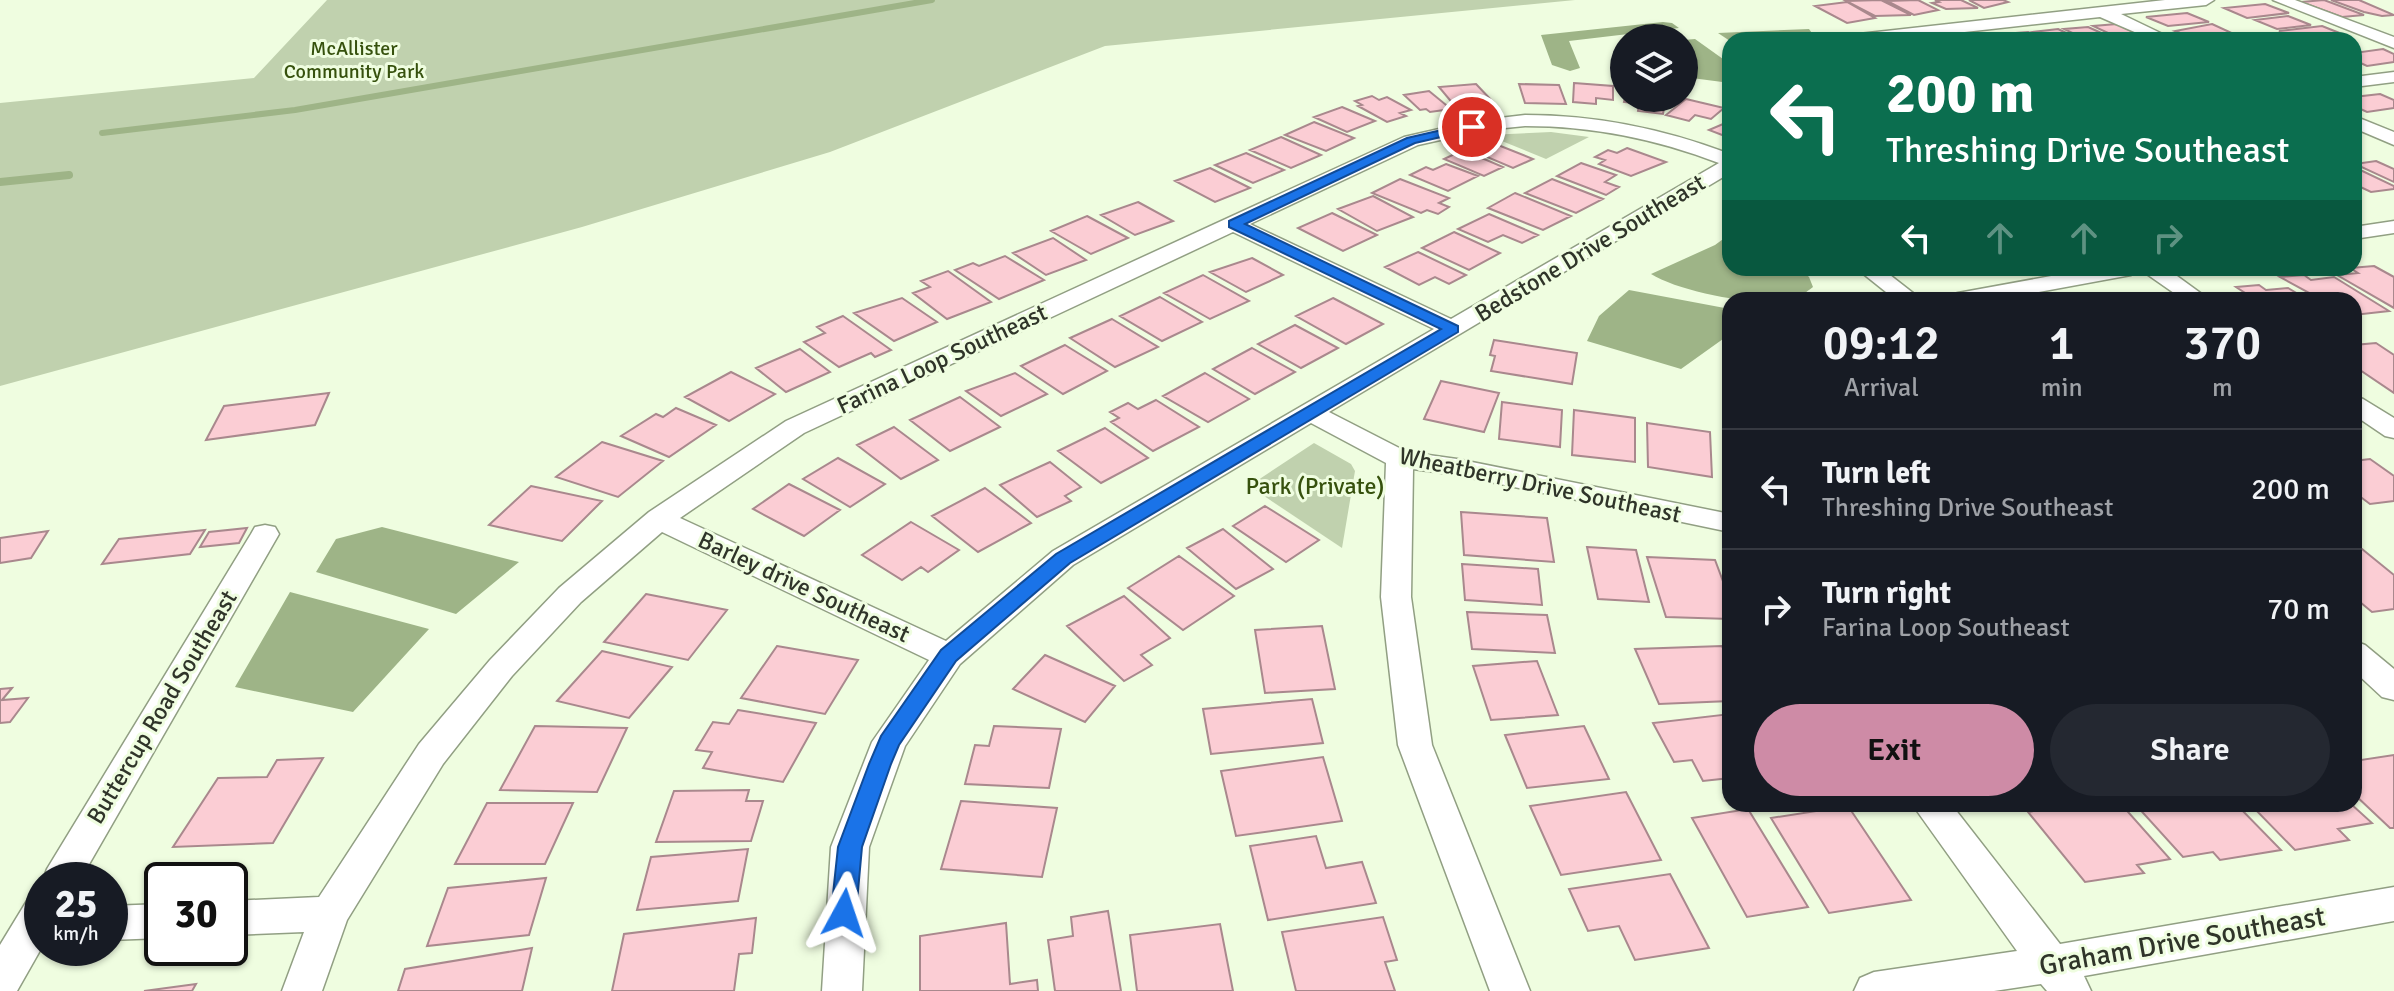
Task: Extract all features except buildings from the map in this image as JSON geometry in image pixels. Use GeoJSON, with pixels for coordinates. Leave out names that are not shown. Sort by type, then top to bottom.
{"type":"FeatureCollection","features":[{"type":"Feature","properties":{"kind":"street"},"geometry":{"type":"LineString","coordinates":[[1920,32],[2206,0]]}},
{"type":"Feature","properties":{"kind":"street"},"geometry":{"type":"LineString","coordinates":[[2281,0],[2394,43]]}},
{"type":"Feature","properties":{"kind":"street"},"geometry":{"type":"LineString","coordinates":[[2102,11],[2149,32]]}},
{"type":"Feature","properties":{"kind":"street"},"geometry":{"type":"LineString","coordinates":[[2362,81],[2394,77]]}},
{"type":"Feature","properties":{"kind":"street","name":"Farina Loop Southeast"},"geometry":{"type":"LineString","coordinates":[[302,991],[330,914],[431,754],[501,668],[570,595],[659,519],[795,427],[1411,141],[1499,122],[1572,122],[1618,128],[1697,147],[1722,159]]}},
{"type":"Feature","properties":{"kind":"street"},"geometry":{"type":"LineString","coordinates":[[2362,125],[2394,139]]}},
{"type":"Feature","properties":{"kind":"street","name":"Bedstone Drive Southeast"},"geometry":{"type":"LineString","coordinates":[[842,991],[850,847],[889,742],[949,656],[1063,558],[1312,414],[1722,168]]}},
{"type":"Feature","properties":{"kind":"street"},"geometry":{"type":"LineString","coordinates":[[1234,224],[1452,329]]}},
{"type":"Feature","properties":{"kind":"street"},"geometry":{"type":"LineString","coordinates":[[2362,232],[2394,227]]}},
{"type":"Feature","properties":{"kind":"street"},"geometry":{"type":"LineString","coordinates":[[1878,276],[1900,292]]}},
{"type":"Feature","properties":{"kind":"street"},"geometry":{"type":"LineString","coordinates":[[2001,292],[2088,276]]}},
{"type":"Feature","properties":{"kind":"street"},"geometry":{"type":"LineString","coordinates":[[2163,276],[2187,292]]}},
{"type":"Feature","properties":{"kind":"street"},"geometry":{"type":"LineString","coordinates":[[2362,409],[2394,430]]}},
{"type":"Feature","properties":{"kind":"street","name":"Wheatberry Drive Southeast"},"geometry":{"type":"LineString","coordinates":[[1312,414],[1400,459],[1457,467],[1722,521]]}},
{"type":"Feature","properties":{"kind":"street"},"geometry":{"type":"LineString","coordinates":[[1400,459],[1396,597],[1415,745],[1510,991]]}},
{"type":"Feature","properties":{"kind":"street","name":"Barley drive Southeast"},"geometry":{"type":"LineString","coordinates":[[659,519],[949,656]]}},
{"type":"Feature","properties":{"kind":"street","name":"Buttercup Road Southeast"},"geometry":{"type":"LineString","coordinates":[[71,862],[265,534]]}},
{"type":"Feature","properties":{"kind":"street"},"geometry":{"type":"LineString","coordinates":[[2362,660],[2394,688]]}},
{"type":"Feature","properties":{"kind":"street"},"geometry":{"type":"LineString","coordinates":[[1936,812],[2061,978]]}},
{"type":"Feature","properties":{"kind":"street","name":"Graham Drive Southeast"},"geometry":{"type":"LineString","coordinates":[[1874,991],[2061,978],[2394,904]]}},
{"type":"Feature","properties":{"kind":"street"},"geometry":{"type":"LineString","coordinates":[[248,917],[330,914]]}},
{"type":"Feature","properties":{"kind":"street"},"geometry":{"type":"LineString","coordinates":[[0,982],[24,941]]}},
{"type":"Feature","properties":{"kind":"green space","name":"McAllister Community Park"},"geometry":{"type":"Polygon","coordinates":[[[327,0],[1575,0],[1105,46],[830,152],[582,227],[0,386],[0,103],[254,78],[327,0]]]}},
{"type":"Feature","properties":{"kind":"green space"},"geometry":{"type":"Polygon","coordinates":[[[1551,132],[1589,137],[1546,159],[1487,135],[1551,132]]]}},
{"type":"Feature","properties":{"kind":"green space","name":"Park (Private)"},"geometry":{"type":"Polygon","coordinates":[[[1314,443],[1351,464],[1355,471],[1342,548],[1249,486],[1314,443]]]}},
{"type":"Feature","properties":{"kind":"shaded area"},"geometry":{"type":"Polygon","coordinates":[[[1610,28],[1610,36],[1569,41],[1580,68],[1570,71],[1552,65],[1541,35],[1610,28]]]}},
{"type":"Feature","properties":{"kind":"shaded area"},"geometry":{"type":"Polygon","coordinates":[[[1809,29],[1811,32],[1741,32],[1809,29]]]}},
{"type":"Feature","properties":{"kind":"shaded area"},"geometry":{"type":"Polygon","coordinates":[[[1698,41],[1722,58],[1722,82],[1698,79],[1698,41]]]}},
{"type":"Feature","properties":{"kind":"shaded area"},"geometry":{"type":"Polygon","coordinates":[[[1722,240],[1722,276],[1808,276],[1813,287],[1806,292],[1722,292],[1722,297],[1680,287],[1651,274],[1722,240]]]}},
{"type":"Feature","properties":{"kind":"shaded area"},"geometry":{"type":"Polygon","coordinates":[[[1629,290],[1722,307],[1722,340],[1681,369],[1587,341],[1599,316],[1629,290]]]}},
{"type":"Feature","properties":{"kind":"shaded area"},"geometry":{"type":"Polygon","coordinates":[[[382,527],[519,562],[456,614],[316,572],[336,539],[382,527]]]}},
{"type":"Feature","properties":{"kind":"shaded area"},"geometry":{"type":"Polygon","coordinates":[[[290,592],[429,629],[353,712],[235,687],[290,592]]]}},
{"type":"Feature","properties":{"kind":"waterway"},"geometry":{"type":"LineString","coordinates":[[102,133],[295,110],[932,0]]}},
{"type":"Feature","properties":{"kind":"waterway"},"geometry":{"type":"LineString","coordinates":[[0,182],[69,175]]}},
{"type":"Feature","properties":{"kind":"route"},"geometry":{"type":"LineString","coordinates":[[844,913],[850,847],[880,764],[889,742],[949,656],[1063,558],[1452,329],[1234,224],[1411,141],[1472,127]]}}]}
